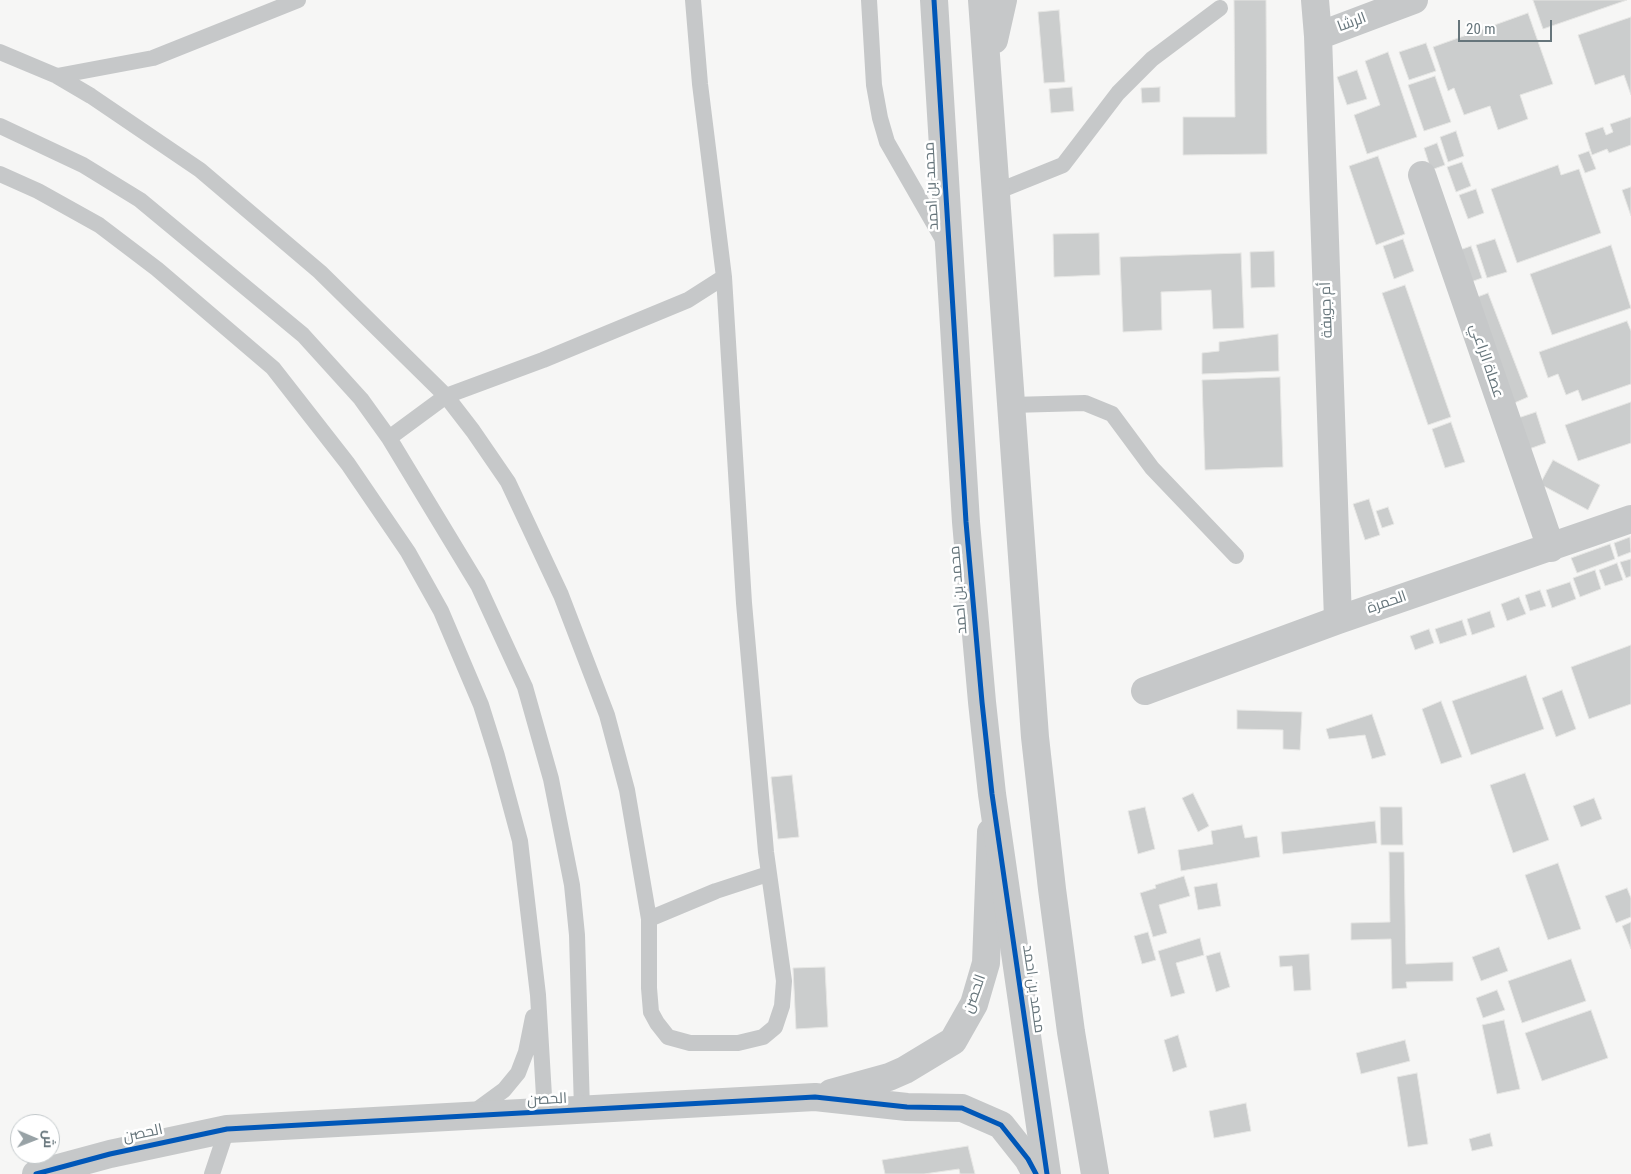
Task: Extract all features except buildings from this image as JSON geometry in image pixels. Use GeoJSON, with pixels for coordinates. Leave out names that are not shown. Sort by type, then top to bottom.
{"type":"FeatureCollection","features":[{"type":"Feature","properties":{"kind":"street","name":"محمد بن احمد"},"geometry":{"type":"LineString","coordinates":[[934,0],[966,522],[982,702],[992,794],[1047,1174]]}},
{"type":"Feature","properties":{"kind":"street"},"geometry":{"type":"LineString","coordinates":[[982,0],[1035,737],[1052,889],[1070,1022],[1095,1174]]}},
{"type":"Feature","properties":{"kind":"street"},"geometry":{"type":"LineString","coordinates":[[987,71],[1003,0]]}},
{"type":"Feature","properties":{"kind":"street","name":"أم جويفة"},"geometry":{"type":"LineString","coordinates":[[1315,0],[1318,36],[1338,620]]}},
{"type":"Feature","properties":{"kind":"street","name":"الرشا"},"geometry":{"type":"LineString","coordinates":[[1318,36],[1414,0]]}},
{"type":"Feature","properties":{"kind":"street","name":"عصاة الراعي"},"geometry":{"type":"LineString","coordinates":[[1422,175],[1550,548]]}},
{"type":"Feature","properties":{"kind":"street","name":"الحمرة"},"geometry":{"type":"LineString","coordinates":[[1145,691],[1338,620],[1631,520]]}},
{"type":"Feature","properties":{"kind":"street","name":"الحصن"},"geometry":{"type":"LineString","coordinates":[[815,1097],[890,1077],[905,1070],[953,1041],[966,1019],[974,1004],[986,963],[992,794]]}},
{"type":"Feature","properties":{"kind":"street","name":"الحصن"},"geometry":{"type":"LineString","coordinates":[[36,1174],[110,1154],[227,1129],[815,1097],[907,1107],[962,1108],[1001,1125],[1028,1159],[1036,1174]]}},
{"type":"Feature","properties":{"kind":"lane"},"geometry":{"type":"LineString","coordinates":[[57,76],[153,58],[298,0]]}},
{"type":"Feature","properties":{"kind":"lane"},"geometry":{"type":"LineString","coordinates":[[0,52],[57,76],[91,96],[200,170],[320,272],[446,396],[473,431],[508,482],[561,595],[607,715],[627,790],[649,919],[648,988],[651,1012],[657,1024],[668,1037],[690,1043],[738,1043],[764,1037],[775,1027],[782,1006],[784,981],[768,874],[744,603],[724,277],[700,84],[693,0]]}},
{"type":"Feature","properties":{"kind":"lane"},"geometry":{"type":"LineString","coordinates":[[869,0],[874,85],[886,142],[948,249]]}},
{"type":"Feature","properties":{"kind":"lane"},"geometry":{"type":"LineString","coordinates":[[996,192],[1063,165],[1125,86],[1152,59],[1220,8]]}},
{"type":"Feature","properties":{"kind":"lane"},"geometry":{"type":"LineString","coordinates":[[0,126],[82,165],[140,200],[303,336],[361,399],[389,438],[478,585],[525,687],[550,779],[572,886],[577,935],[582,1110]]}},
{"type":"Feature","properties":{"kind":"lane"},"geometry":{"type":"LineString","coordinates":[[0,174],[38,190],[99,225],[157,269],[273,368],[348,464],[408,552],[444,620],[481,705],[520,841],[538,995],[545,1112]]}},
{"type":"Feature","properties":{"kind":"lane"},"geometry":{"type":"LineString","coordinates":[[389,438],[446,396],[543,360],[688,300],[724,277]]}},
{"type":"Feature","properties":{"kind":"lane"},"geometry":{"type":"LineString","coordinates":[[1011,405],[1085,403],[1112,414],[1152,468],[1236,556]]}},
{"type":"Feature","properties":{"kind":"lane"},"geometry":{"type":"LineString","coordinates":[[649,919],[716,891],[768,874]]}},
{"type":"Feature","properties":{"kind":"lane"},"geometry":{"type":"LineString","coordinates":[[456,1118],[489,1103],[504,1090],[518,1073],[526,1052],[538,995]]}},
{"type":"Feature","properties":{"kind":"lane"},"geometry":{"type":"LineString","coordinates":[[212,1174],[227,1129]]}},
{"type":"Feature","properties":{"kind":"cycle path"},"geometry":{"type":"LineString","coordinates":[[934,0],[966,522],[982,702],[992,794],[1047,1174]]}},
{"type":"Feature","properties":{"kind":"cycle path"},"geometry":{"type":"LineString","coordinates":[[36,1174],[110,1154],[227,1129],[815,1097],[907,1107],[962,1108],[1001,1125],[1028,1159],[1036,1174]]}}]}
